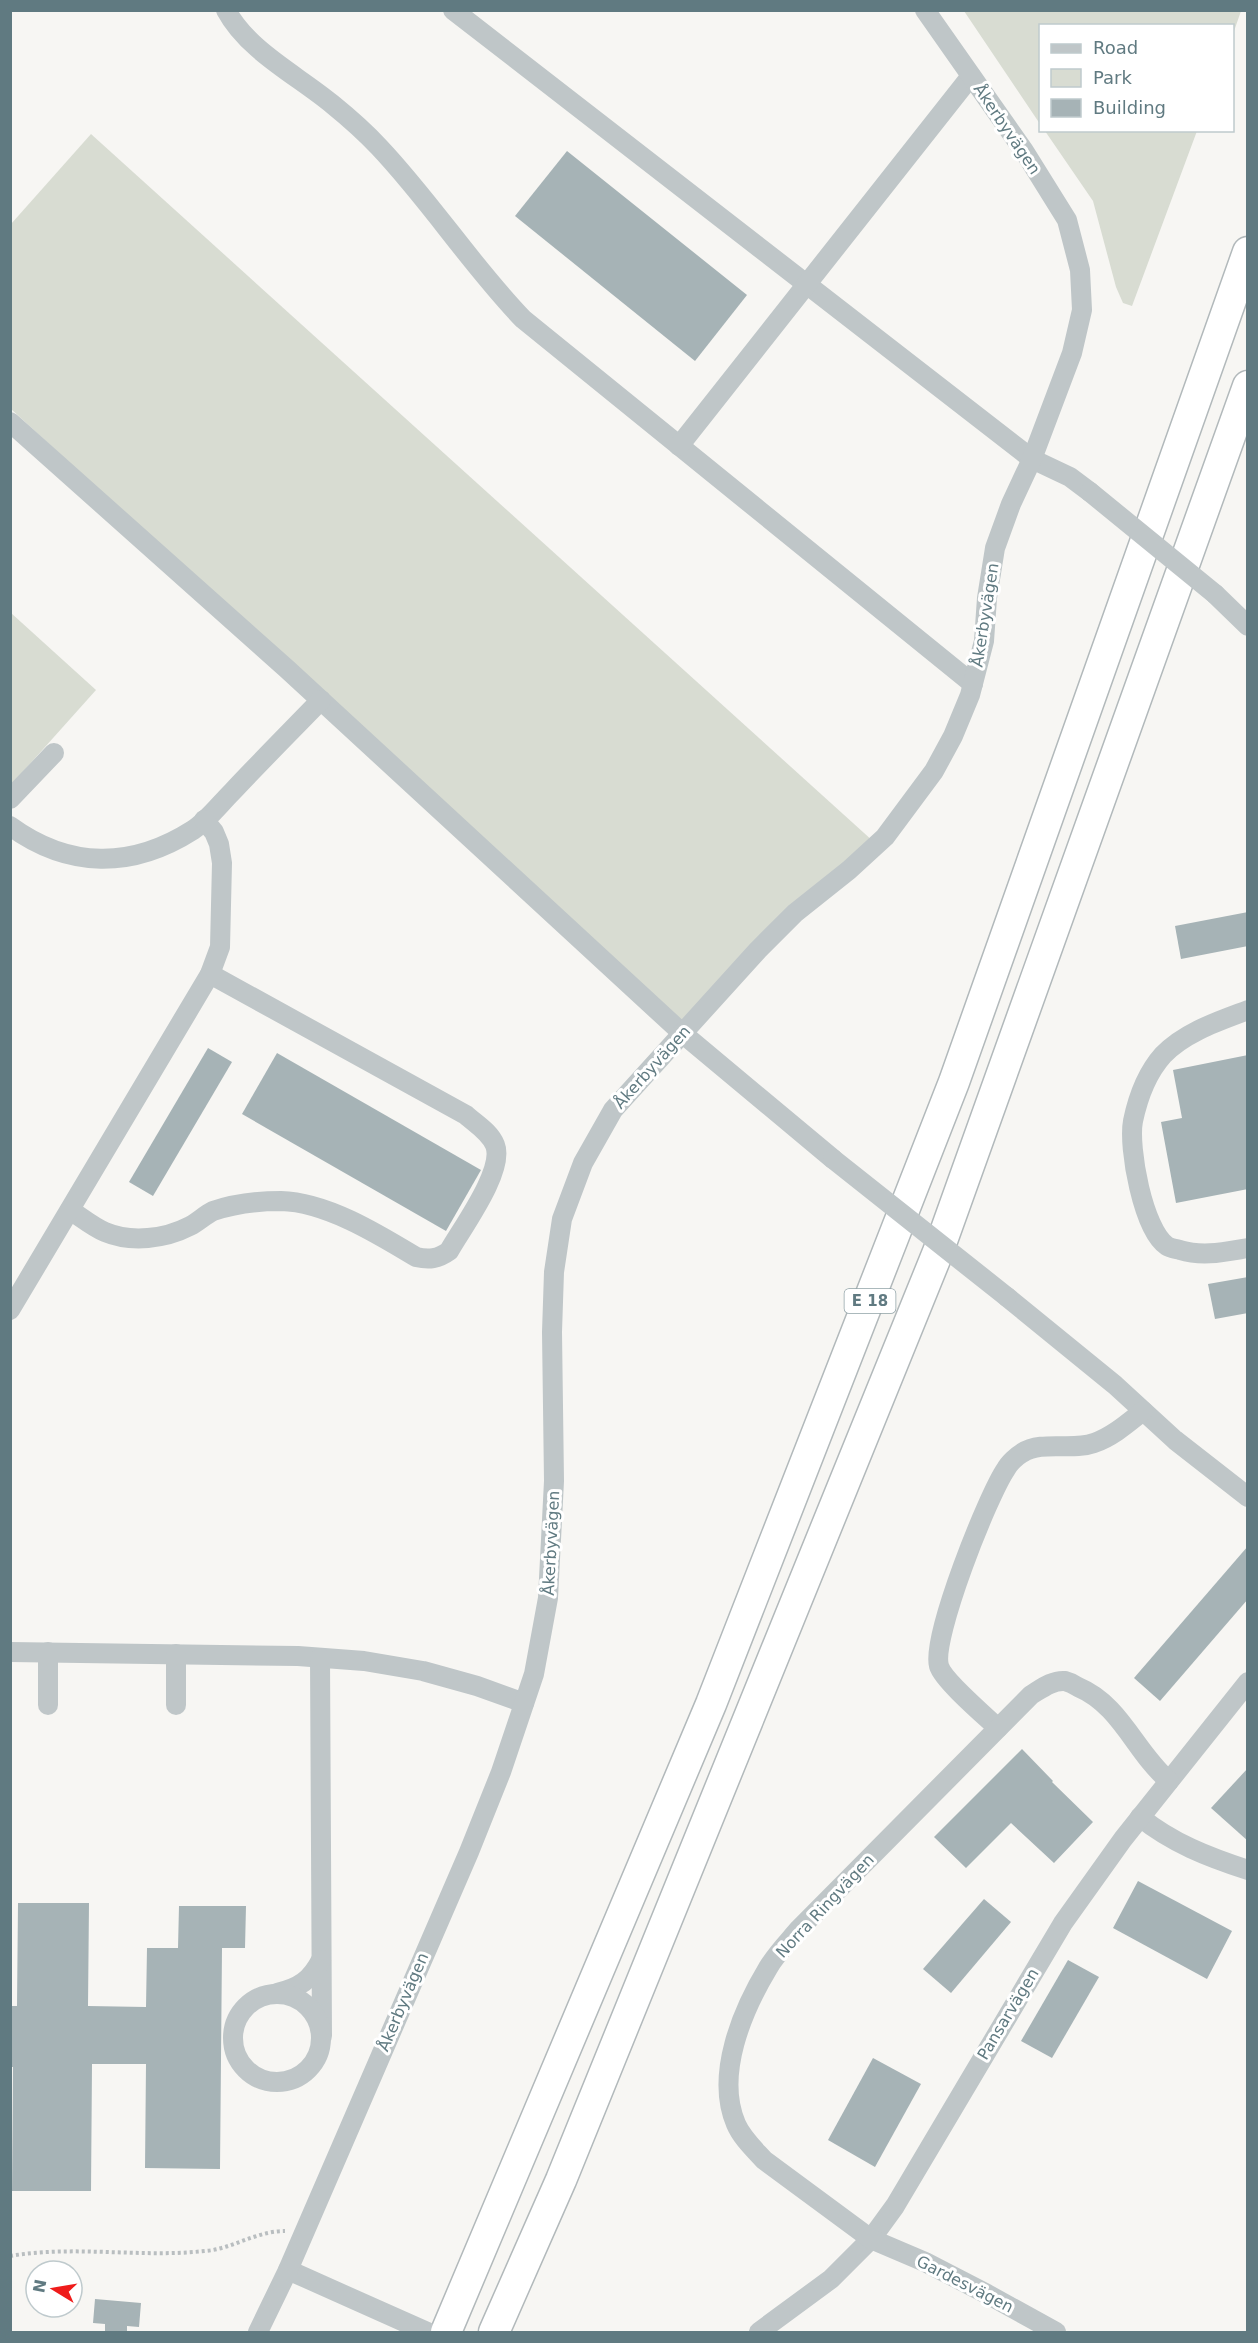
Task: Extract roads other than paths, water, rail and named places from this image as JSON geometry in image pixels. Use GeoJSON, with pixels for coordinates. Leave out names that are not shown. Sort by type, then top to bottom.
{"type":"FeatureCollection","features":[{"type":"Feature","properties":{"kind":"highway","name":"E 18"},"geometry":{"type":"LineString","coordinates":[[446,2332],[711,1704],[954,1082],[1248,252]]}},
{"type":"Feature","properties":{"kind":"highway","name":"E 18"},"geometry":{"type":"LineString","coordinates":[[494,2332],[566,2169],[938,1252],[1248,386]]}},
{"type":"Feature","properties":{"kind":"lane"},"geometry":{"type":"LineString","coordinates":[[226,10],[233,22],[252,43],[333,105],[378,146],[444,223],[492,287],[523,320],[973,684]]}},
{"type":"Feature","properties":{"kind":"lane"},"geometry":{"type":"LineString","coordinates":[[453,10],[1032,459],[1070,477],[1090,492],[1215,594],[1248,626]]}},
{"type":"Feature","properties":{"kind":"lane","name":"Åkerbyvägen"},"geometry":{"type":"LineString","coordinates":[[258,2332],[303,2236],[469,1852],[501,1772],[534,1674],[548,1598],[554,1481],[553,1282],[562,1219],[584,1163],[613,1110],[795,913],[849,870],[885,837],[934,771],[953,736],[973,684],[984,641],[987,598],[995,548],[1072,353],[1082,310],[1080,270],[1067,220],[1024,152],[925,10]]}},
{"type":"Feature","properties":{"kind":"lane"},"geometry":{"type":"LineString","coordinates":[[679,446],[971,76]]}},
{"type":"Feature","properties":{"kind":"lane"},"geometry":{"type":"LineString","coordinates":[[10,422],[321,700],[682,1033],[832,1159],[1007,1297],[1115,1385],[1175,1440],[1248,1497]]}},
{"type":"Feature","properties":{"kind":"lane"},"geometry":{"type":"LineString","coordinates":[[10,826],[31,841],[87,859],[112,860],[144,854],[195,829],[321,700]]}},
{"type":"Feature","properties":{"kind":"lane"},"geometry":{"type":"LineString","coordinates":[[10,798],[54,753]]}},
{"type":"Feature","properties":{"kind":"lane"},"geometry":{"type":"LineString","coordinates":[[10,1310],[210,974],[220,947],[222,862],[217,838],[204,820]]}},
{"type":"Feature","properties":{"kind":"lane"},"geometry":{"type":"LineString","coordinates":[[70,1210],[105,1232],[143,1239],[174,1232],[212,1212],[245,1204],[284,1201],[306,1204],[330,1212],[416,1257],[429,1259],[441,1257],[449,1251],[493,1173],[497,1158],[495,1145],[487,1133],[466,1115],[210,974]]}},
{"type":"Feature","properties":{"kind":"lane"},"geometry":{"type":"LineString","coordinates":[[1248,1010],[1182,1038],[1163,1055],[1149,1074],[1132,1123],[1134,1155],[1142,1202],[1153,1230],[1167,1246],[1191,1253],[1211,1255],[1248,1248]]}},
{"type":"Feature","properties":{"kind":"lane"},"geometry":{"type":"LineString","coordinates":[[998,1728],[946,1678],[939,1666],[939,1648],[945,1617],[992,1494],[1007,1467],[1023,1452],[1038,1448],[1093,1444],[1110,1435],[1143,1411]]}},
{"type":"Feature","properties":{"kind":"lane"},"geometry":{"type":"LineString","coordinates":[[10,1652],[176,1654],[364,1661],[423,1671],[477,1686],[524,1703]]}},
{"type":"Feature","properties":{"kind":"lane"},"geometry":{"type":"LineString","coordinates":[[48,1652],[48,1705]]}},
{"type":"Feature","properties":{"kind":"lane"},"geometry":{"type":"LineString","coordinates":[[176,1654],[176,1705]]}},
{"type":"Feature","properties":{"kind":"lane"},"geometry":{"type":"LineString","coordinates":[[320,1658],[322,2036],[320,2051],[308,2070],[291,2080],[275,2082],[260,2079],[243,2067],[234,2049],[233,2030],[237,2018],[246,2006],[257,1998],[292,1989],[303,1983],[313,1975],[321,1960]]}},
{"type":"Feature","properties":{"kind":"lane","name":"Norra Ringvägen"},"geometry":{"type":"LineString","coordinates":[[871,2239],[780,2172],[750,2146],[736,2124],[728,2094],[728,2067],[738,2031],[768,1967],[793,1936],[998,1728],[1031,1695],[1047,1685],[1065,1682],[1089,1692],[1111,1709],[1145,1756],[1169,1781]]}},
{"type":"Feature","properties":{"kind":"lane","name":"Pansarvägen"},"geometry":{"type":"LineString","coordinates":[[759,2332],[831,2279],[871,2239],[895,2206],[1062,1923],[1140,1817],[1248,1682]]}},
{"type":"Feature","properties":{"kind":"lane"},"geometry":{"type":"LineString","coordinates":[[1140,1817],[1158,1831],[1205,1856],[1248,1870]]}},
{"type":"Feature","properties":{"kind":"lane"},"geometry":{"type":"LineString","coordinates":[[277,1993],[297,1997],[312,2010],[320,2024],[322,2036]]}},
{"type":"Feature","properties":{"kind":"lane","name":"Gardesvägen"},"geometry":{"type":"LineString","coordinates":[[871,2239],[925,2262],[1056,2332]]}},
{"type":"Feature","properties":{"kind":"lane"},"geometry":{"type":"LineString","coordinates":[[288,2270],[427,2332]]}}]}
